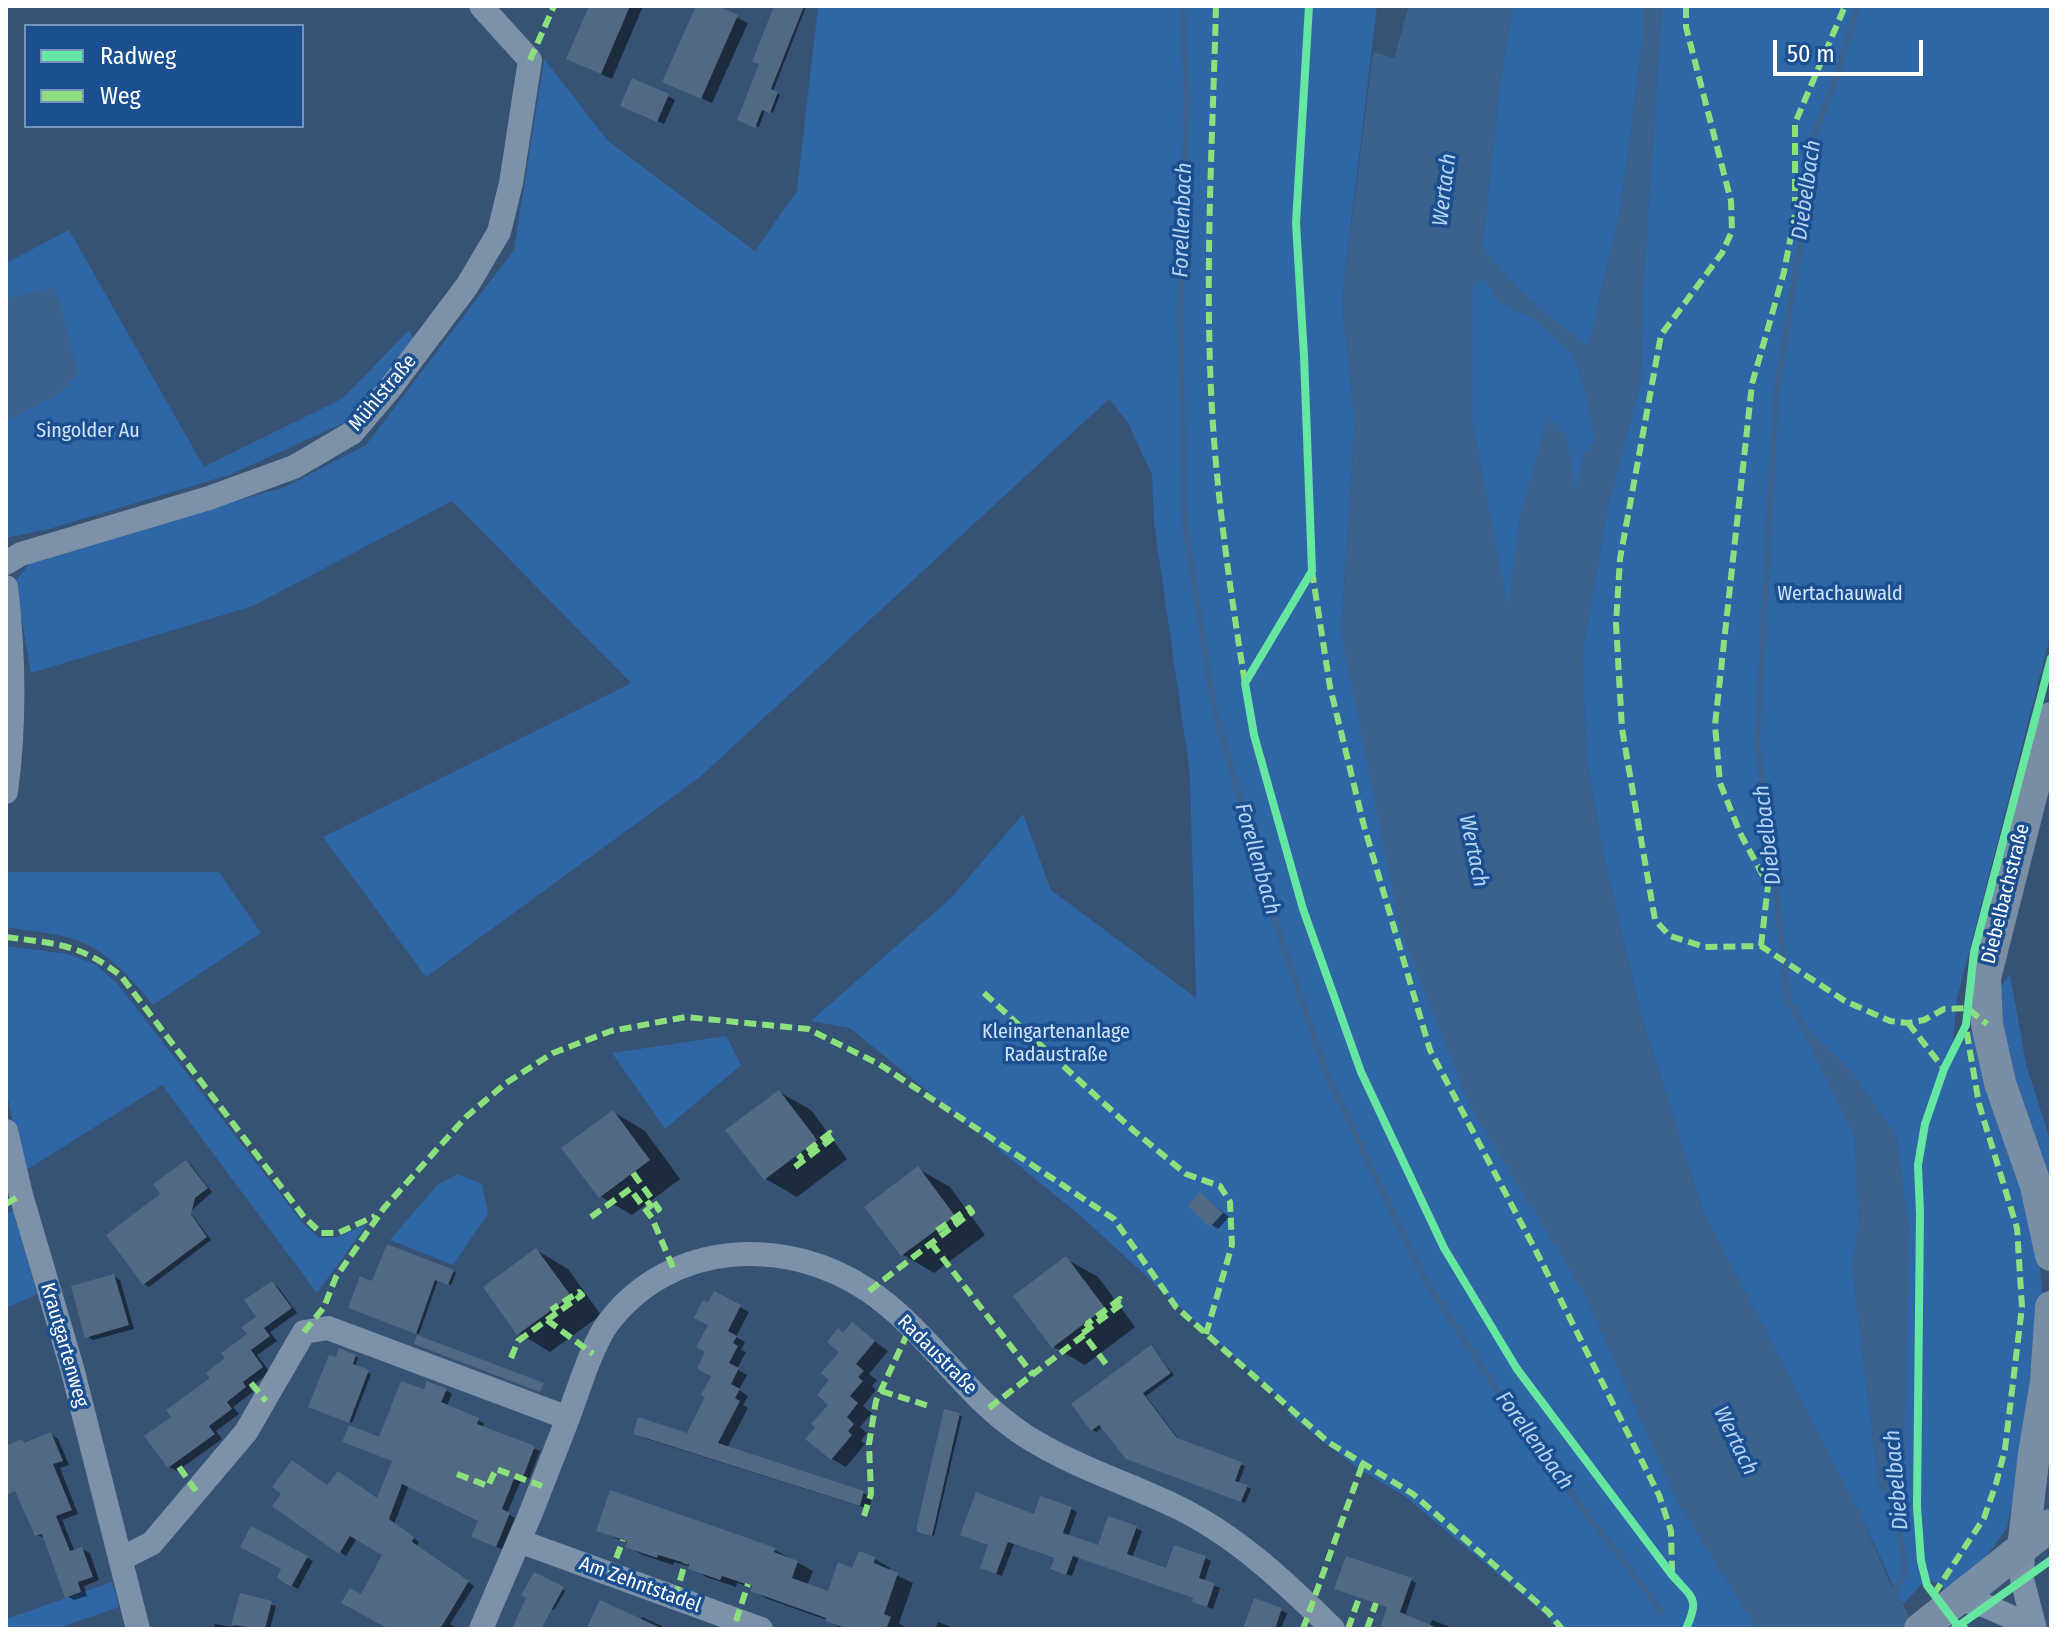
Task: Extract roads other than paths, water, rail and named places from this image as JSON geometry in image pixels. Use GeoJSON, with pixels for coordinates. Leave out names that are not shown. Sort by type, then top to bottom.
{"type":"FeatureCollection","features":[{"type":"Feature","properties":{"kind":"street","name":"Mühlstraße"},"geometry":{"type":"LineString","coordinates":[[6,563],[21,554],[209,498],[294,467],[352,433],[388,391],[467,286],[499,232],[511,183],[530,60],[481,6]]}},
{"type":"Feature","properties":{"kind":"street"},"geometry":{"type":"LineString","coordinates":[[6,587],[11,633],[12,751],[6,792]]}},
{"type":"Feature","properties":{"kind":"street","name":"Diebelbachstraße"},"geometry":{"type":"LineString","coordinates":[[2051,718],[1985,978],[1987,1024],[2000,1083],[2036,1186],[2051,1255]]}},
{"type":"Feature","properties":{"kind":"street","name":"Krautgartenweg"},"geometry":{"type":"LineString","coordinates":[[6,1131],[21,1195],[72,1368],[138,1629]]}},
{"type":"Feature","properties":{"kind":"street","name":"Radaustraße"},"geometry":{"type":"LineString","coordinates":[[481,1629],[605,1326],[642,1288],[704,1258],[731,1253],[794,1259],[832,1271],[869,1291],[911,1326],[989,1408],[1039,1444],[1085,1469],[1177,1507],[1222,1532],[1277,1575],[1333,1629]]}},
{"type":"Feature","properties":{"kind":"street"},"geometry":{"type":"LineString","coordinates":[[2035,1628],[2022,1579],[2023,1548],[2042,1460],[2051,1307]]}},
{"type":"Feature","properties":{"kind":"street"},"geometry":{"type":"LineString","coordinates":[[121,1559],[152,1543],[246,1432],[304,1332],[328,1328],[568,1418]]}},
{"type":"Feature","properties":{"kind":"street"},"geometry":{"type":"LineString","coordinates":[[1924,1626],[2051,1525]]}},
{"type":"Feature","properties":{"kind":"street","name":"Am Zehntstadel"},"geometry":{"type":"LineString","coordinates":[[519,1541],[761,1629]]}},
{"type":"Feature","properties":{"kind":"street"},"geometry":{"type":"LineString","coordinates":[[1958,1599],[1986,1606],[2035,1628]]}},
{"type":"Feature","properties":{"kind":"water","name":"Wertach"},"geometry":{"type":"Polygon","coordinates":[[[1409,6],[1513,6],[1500,82],[1482,248],[1523,294],[1588,347],[1621,207],[1643,38],[1643,6],[1662,6],[1643,288],[1641,379],[1607,509],[1582,656],[1587,763],[1605,863],[1641,1015],[1703,1211],[1863,1520],[1889,1581],[1917,1629],[1757,1629],[1679,1504],[1587,1299],[1470,1106],[1401,931],[1341,632],[1355,421],[1342,300],[1373,52],[1394,58],[1409,6]],[[1484,279],[1473,286],[1473,427],[1508,609],[1520,516],[1548,416],[1567,438],[1576,493],[1583,456],[1595,440],[1590,409],[1575,357],[1534,318],[1501,304],[1484,279]]]}},
{"type":"Feature","properties":{"kind":"water"},"geometry":{"type":"Polygon","coordinates":[[[52,288],[60,303],[78,373],[61,393],[6,421],[6,299],[52,288]]]}},
{"type":"Feature","properties":{"kind":"water"},"geometry":{"type":"Polygon","coordinates":[[[1810,1031],[1849,1069],[1896,1136],[1909,1229],[1904,1495],[1897,1509],[1879,1486],[1852,1265],[1859,1225],[1855,1138],[1804,1034],[1810,1031]]]}},
{"type":"Feature","properties":{"kind":"waterway","name":"Forellenbach"},"geometry":{"type":"LineString","coordinates":[[1182,6],[1187,97],[1180,313],[1185,525],[1214,708],[1274,918],[1328,1077],[1425,1280],[1524,1432],[1662,1612]]}},
{"type":"Feature","properties":{"kind":"waterway","name":"Diebelbach"},"geometry":{"type":"LineString","coordinates":[[1811,1038],[1788,1002],[1757,744],[1776,395],[1801,239],[1807,153],[1834,84],[1858,6]]}},
{"type":"Feature","properties":{"kind":"waterway","name":"Diebelbach"},"geometry":{"type":"LineString","coordinates":[[1892,1596],[1905,1573],[1896,1503]]}},
{"type":"Feature","properties":{"kind":"park label","name":"Singolder Au"},"geometry":{"type":"Point","coordinates":[88,431]}},
{"type":"Feature","properties":{"kind":"park label","name":"Wertachauwald"},"geometry":{"type":"Point","coordinates":[1840,594]}},
{"type":"Feature","properties":{"kind":"park label","name":"Kleingartenanlage Radaustraße"},"geometry":{"type":"Point","coordinates":[1056,1044]}}]}
